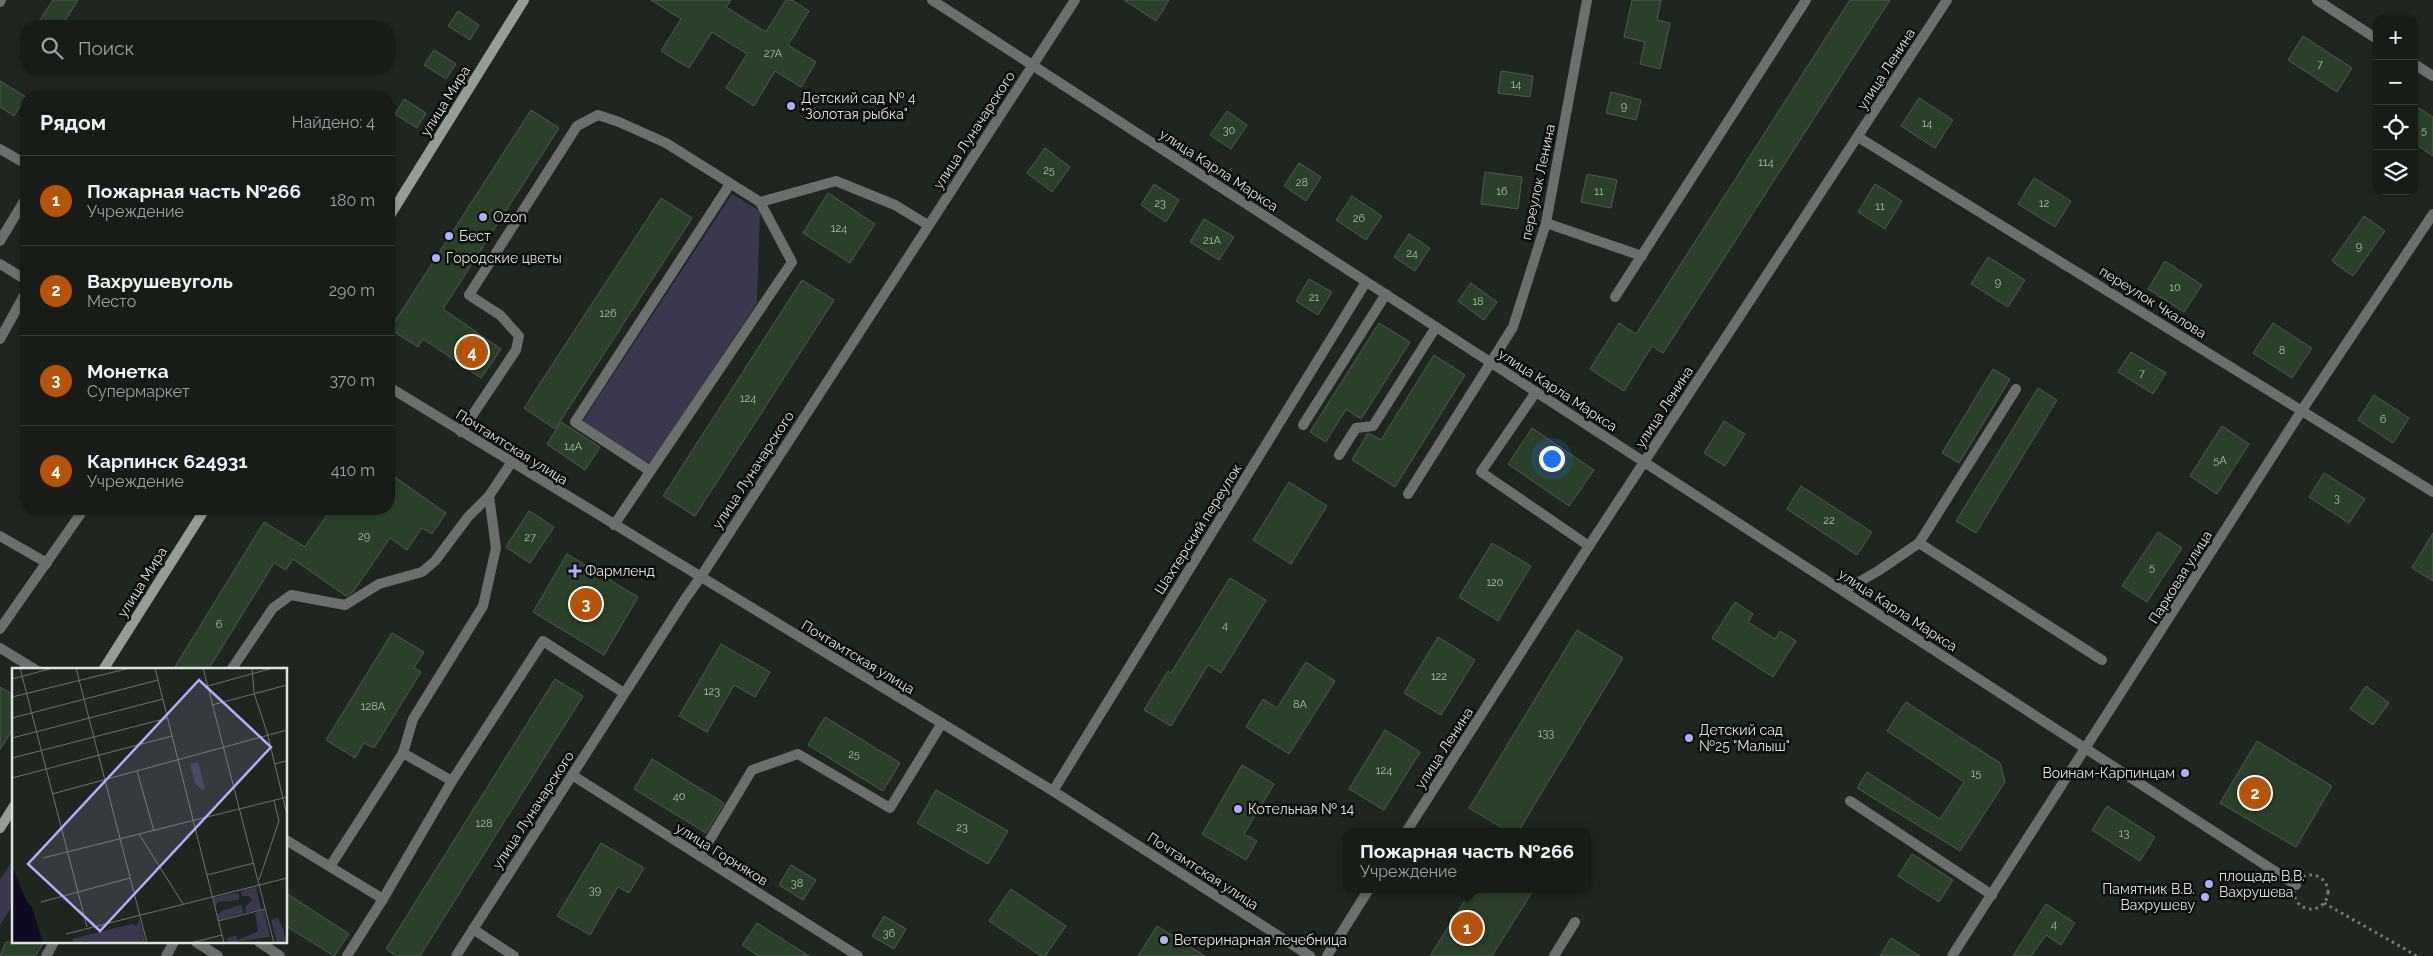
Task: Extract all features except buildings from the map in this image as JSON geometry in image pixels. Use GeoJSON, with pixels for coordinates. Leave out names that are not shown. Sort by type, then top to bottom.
{"type":"FeatureCollection","features":[{"type":"Feature","properties":{"kind":"main road","name":"улица Мира"},"geometry":{"type":"LineString","coordinates":[[395,207],[524,0]]}},
{"type":"Feature","properties":{"kind":"main road","name":"улица Мира"},"geometry":{"type":"LineString","coordinates":[[104,668],[201,515]]}},
{"type":"Feature","properties":{"kind":"main road"},"geometry":{"type":"LineString","coordinates":[[0,828],[12,809]]}},
{"type":"Feature","properties":{"kind":"street","name":"улица Карла Маркса"},"geometry":{"type":"LineString","coordinates":[[932,0],[944,3],[1033,65],[2296,885]]}},
{"type":"Feature","properties":{"kind":"street","name":"улица Луначарского"},"geometry":{"type":"LineString","coordinates":[[456,956],[624,693],[1075,0]]}},
{"type":"Feature","properties":{"kind":"street","name":"переулок Ленина"},"geometry":{"type":"LineString","coordinates":[[1408,494],[1513,328],[1546,223],[1588,0]]}},
{"type":"Feature","properties":{"kind":"street"},"geometry":{"type":"LineString","coordinates":[[1614,297],[1806,0]]}},
{"type":"Feature","properties":{"kind":"street","name":"улица Ленина"},"geometry":{"type":"LineString","coordinates":[[1409,828],[1589,546],[1947,0]]}},
{"type":"Feature","properties":{"kind":"street"},"geometry":{"type":"LineString","coordinates":[[2325,2],[2373,36]]}},
{"type":"Feature","properties":{"kind":"street"},"geometry":{"type":"LineString","coordinates":[[2418,67],[2433,76]]}},
{"type":"Feature","properties":{"kind":"street"},"geometry":{"type":"LineString","coordinates":[[461,432],[516,350],[519,336],[500,315],[469,295],[577,126],[598,116],[619,122],[666,143],[760,202],[792,262],[614,525]]}},
{"type":"Feature","properties":{"kind":"street","name":"переулок Чкалова"},"geometry":{"type":"LineString","coordinates":[[1858,137],[2433,492]]}},
{"type":"Feature","properties":{"kind":"street"},"geometry":{"type":"LineString","coordinates":[[0,149],[20,161]]}},
{"type":"Feature","properties":{"kind":"street"},"geometry":{"type":"LineString","coordinates":[[760,202],[836,181],[895,205],[928,225]]}},
{"type":"Feature","properties":{"kind":"street"},"geometry":{"type":"LineString","coordinates":[[650,471],[575,422],[730,184]]}},
{"type":"Feature","properties":{"kind":"street"},"geometry":{"type":"LineString","coordinates":[[0,241],[20,208]]}},
{"type":"Feature","properties":{"kind":"street","name":"Парковая улица"},"geometry":{"type":"LineString","coordinates":[[1952,956],[2087,749],[2302,410],[2433,214]]}},
{"type":"Feature","properties":{"kind":"street"},"geometry":{"type":"LineString","coordinates":[[1546,223],[1642,256]]}},
{"type":"Feature","properties":{"kind":"street"},"geometry":{"type":"LineString","coordinates":[[0,264],[20,276]]}},
{"type":"Feature","properties":{"kind":"street","name":"Шахтерский переулок"},"geometry":{"type":"LineString","coordinates":[[1053,792],[1366,282]]}},
{"type":"Feature","properties":{"kind":"street"},"geometry":{"type":"LineString","coordinates":[[1303,425],[1386,294]]}},
{"type":"Feature","properties":{"kind":"street"},"geometry":{"type":"LineString","coordinates":[[0,339],[20,303]]}},
{"type":"Feature","properties":{"kind":"street"},"geometry":{"type":"LineString","coordinates":[[1339,455],[1356,428],[1373,426],[1436,327]]}},
{"type":"Feature","properties":{"kind":"street"},"geometry":{"type":"LineString","coordinates":[[1843,591],[1878,571],[1919,543],[2016,388]]}},
{"type":"Feature","properties":{"kind":"street","name":"Почтамтская улица"},"geometry":{"type":"LineString","coordinates":[[395,391],[700,578],[942,723],[1310,956]]}},
{"type":"Feature","properties":{"kind":"street"},"geometry":{"type":"LineString","coordinates":[[1536,392],[1481,472],[1589,546]]}},
{"type":"Feature","properties":{"kind":"street"},"geometry":{"type":"LineString","coordinates":[[232,668],[273,608],[290,595],[345,605],[379,584],[422,572],[435,561],[468,517],[489,496],[511,463]]}},
{"type":"Feature","properties":{"kind":"street"},"geometry":{"type":"LineString","coordinates":[[331,866],[403,753],[413,719],[483,606],[496,548],[489,496]]}},
{"type":"Feature","properties":{"kind":"street"},"geometry":{"type":"LineString","coordinates":[[0,629],[80,515]]}},
{"type":"Feature","properties":{"kind":"street"},"geometry":{"type":"LineString","coordinates":[[0,536],[46,563]]}},
{"type":"Feature","properties":{"kind":"street"},"geometry":{"type":"LineString","coordinates":[[1919,543],[2102,660]]}},
{"type":"Feature","properties":{"kind":"street"},"geometry":{"type":"LineString","coordinates":[[347,956],[384,899],[452,781],[543,641],[624,693]]}},
{"type":"Feature","properties":{"kind":"street"},"geometry":{"type":"LineString","coordinates":[[0,648],[33,668]]}},
{"type":"Feature","properties":{"kind":"street"},"geometry":{"type":"LineString","coordinates":[[700,856],[752,770],[798,754],[890,808],[942,723]]}},
{"type":"Feature","properties":{"kind":"street"},"geometry":{"type":"LineString","coordinates":[[403,753],[452,781]]}},
{"type":"Feature","properties":{"kind":"street","name":"улица Горняков"},"geometry":{"type":"LineString","coordinates":[[572,775],[858,956]]}},
{"type":"Feature","properties":{"kind":"street"},"geometry":{"type":"LineString","coordinates":[[1850,801],[1992,895]]}},
{"type":"Feature","properties":{"kind":"street"},"geometry":{"type":"LineString","coordinates":[[288,841],[384,899]]}},
{"type":"Feature","properties":{"kind":"street"},"geometry":{"type":"LineString","coordinates":[[1327,956],[1366,893]]}},
{"type":"Feature","properties":{"kind":"street"},"geometry":{"type":"LineString","coordinates":[[1554,956],[1575,922]]}},
{"type":"Feature","properties":{"kind":"street"},"geometry":{"type":"LineString","coordinates":[[473,929],[514,956]]}},
{"type":"Feature","properties":{"kind":"street"},"geometry":{"type":"LineString","coordinates":[[46,956],[53,944]]}},
{"type":"Feature","properties":{"kind":"street"},"geometry":{"type":"LineString","coordinates":[[166,956],[173,944]]}},
{"type":"Feature","properties":{"kind":"street"},"geometry":{"type":"LineString","coordinates":[[199,944],[218,956]]}},
{"type":"Feature","properties":{"kind":"street"},"geometry":{"type":"LineString","coordinates":[[262,944],[280,956]]}},
{"type":"Feature","properties":{"kind":"path"},"geometry":{"type":"LineString","coordinates":[[2309,875],[2324,881],[2328,892],[2324,903],[2320,907],[2309,910],[2299,905],[2293,895],[2296,885],[2303,876],[2309,875]]}},
{"type":"Feature","properties":{"kind":"path"},"geometry":{"type":"LineString","coordinates":[[2324,903],[2417,956]]}},
{"type":"Feature","properties":{"kind":"shaded area"},"geometry":{"type":"Polygon","coordinates":[[[732,194],[760,211],[757,303],[649,466],[582,422],[732,194]]]}},
{"type":"Feature","properties":{"kind":"shaded area"},"geometry":{"type":"Polygon","coordinates":[[[12,861],[12,906],[0,925],[0,880],[12,861]]]}},
{"type":"Feature","properties":{"kind":"place","name":"Детский сад № 4 \"Золотая рыбка\""},"geometry":{"type":"Point","coordinates":[791,106]}},
{"type":"Feature","properties":{"kind":"place","name":"Ozon"},"geometry":{"type":"Point","coordinates":[483,217]}},
{"type":"Feature","properties":{"kind":"place","name":"Бест"},"geometry":{"type":"Point","coordinates":[449,236]}},
{"type":"Feature","properties":{"kind":"place","name":"Городские цветы"},"geometry":{"type":"Point","coordinates":[436,258]}},
{"type":"Feature","properties":{"kind":"place","name":"Карпинск 624931"},"geometry":{"type":"Point","coordinates":[472,352]}},
{"type":"Feature","properties":{"kind":"place","name":"Фармленд"},"geometry":{"type":"Point","coordinates":[575,571]}},
{"type":"Feature","properties":{"kind":"place","name":"Монетка"},"geometry":{"type":"Point","coordinates":[586,604]}},
{"type":"Feature","properties":{"kind":"place","name":"Детский сад №25 \"Малыш\""},"geometry":{"type":"Point","coordinates":[1689,738]}},
{"type":"Feature","properties":{"kind":"place","name":"Воинам-Карпинцам"},"geometry":{"type":"Point","coordinates":[2185,773]}},
{"type":"Feature","properties":{"kind":"place","name":"Вахрушевуголь"},"geometry":{"type":"Point","coordinates":[2255,793]}},
{"type":"Feature","properties":{"kind":"place","name":"Котельная № 14"},"geometry":{"type":"Point","coordinates":[1238,809]}},
{"type":"Feature","properties":{"kind":"place","name":"площадь В.В. Вахрушева"},"geometry":{"type":"Point","coordinates":[2209,884]}},
{"type":"Feature","properties":{"kind":"place","name":"Памятник В.В. Вахрушеву"},"geometry":{"type":"Point","coordinates":[2205,897]}},
{"type":"Feature","properties":{"kind":"place","name":"Пожарная часть №266"},"geometry":{"type":"Point","coordinates":[1467,928]}},
{"type":"Feature","properties":{"kind":"place","name":"Ветеринарная лечебница"},"geometry":{"type":"Point","coordinates":[1164,940]}}]}
